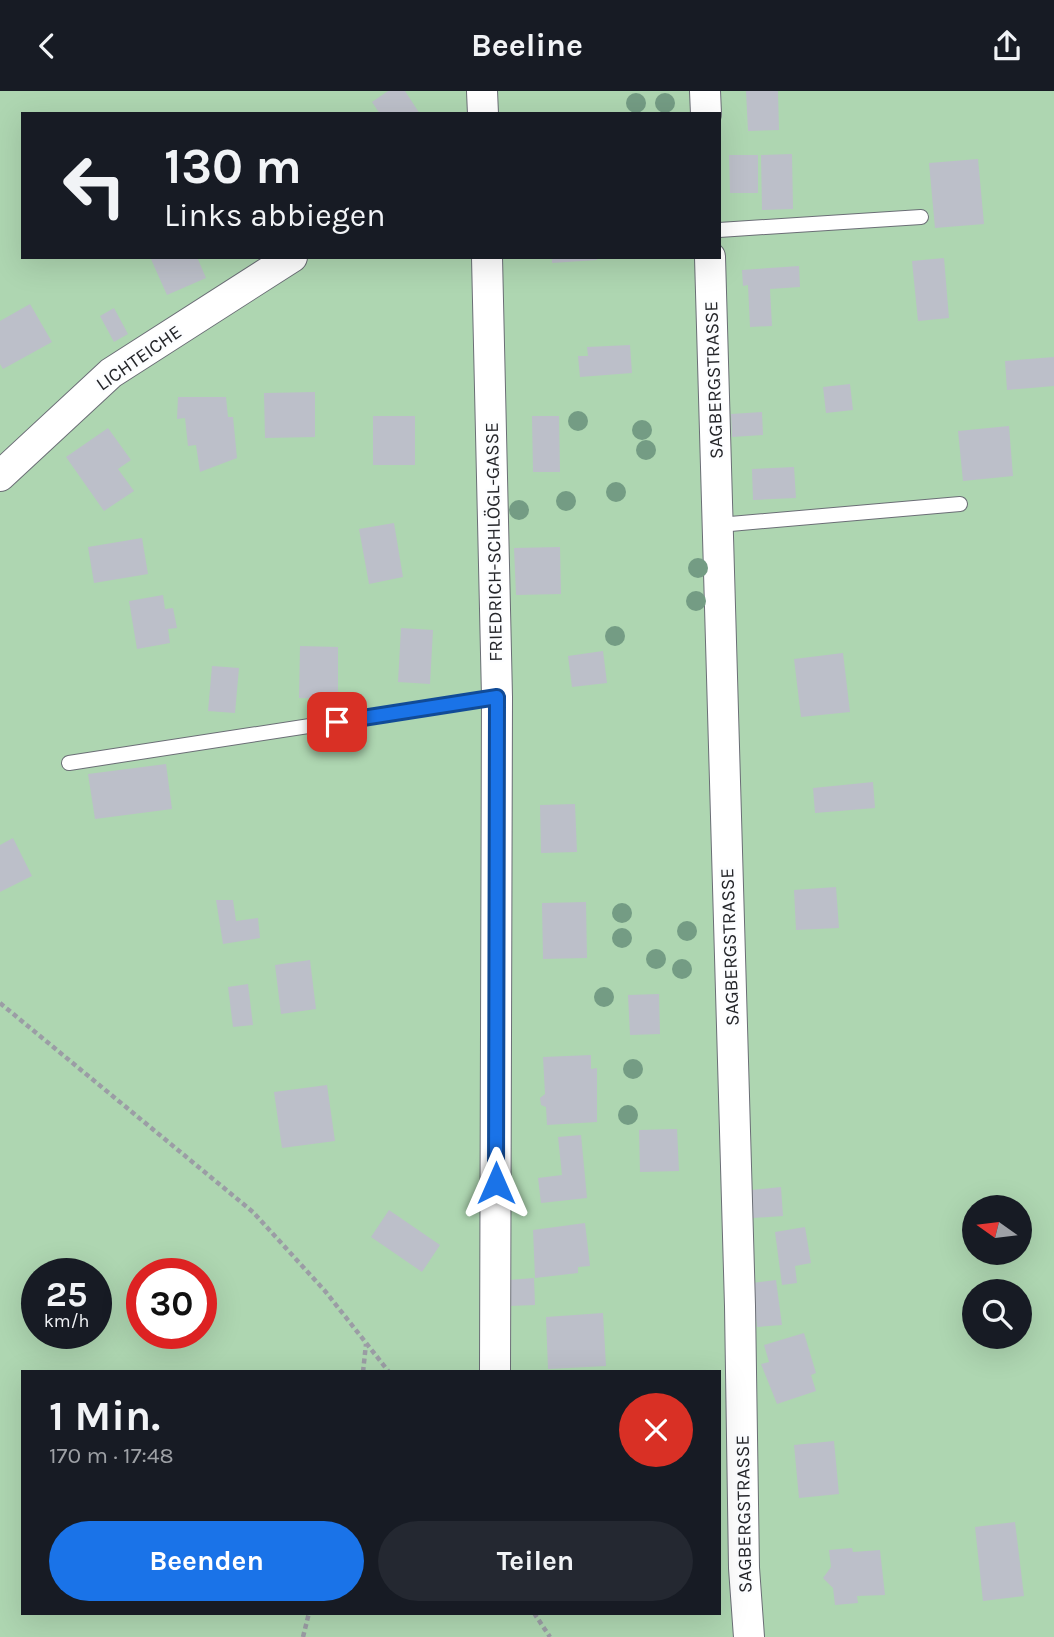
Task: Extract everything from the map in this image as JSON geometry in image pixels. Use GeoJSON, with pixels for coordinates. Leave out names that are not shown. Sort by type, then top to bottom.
{"type":"FeatureCollection","features":[{"type":"Feature","properties":{"kind":"street"},"geometry":{"type":"LineString","coordinates":[[482,91],[483,112]]}},
{"type":"Feature","properties":{"kind":"street"},"geometry":{"type":"LineString","coordinates":[[705,91],[706,112]]}},
{"type":"Feature","properties":{"kind":"street","name":"LICHTEICHE"},"geometry":{"type":"LineString","coordinates":[[0,476],[111,373],[289,259]]}},
{"type":"Feature","properties":{"kind":"street","name":"FRIEDRICH-SCHLÖGL-GASSE"},"geometry":{"type":"LineString","coordinates":[[487,259],[497,697],[495,1370]]}},
{"type":"Feature","properties":{"kind":"street","name":"SAGBERGSTRASSE"},"geometry":{"type":"LineString","coordinates":[[710,259],[740,1306],[744,1568],[749,1637]]}},
{"type":"Feature","properties":{"kind":"lane"},"geometry":{"type":"LineString","coordinates":[[721,230],[921,217]]}},
{"type":"Feature","properties":{"kind":"lane"},"geometry":{"type":"LineString","coordinates":[[719,525],[960,504]]}},
{"type":"Feature","properties":{"kind":"lane"},"geometry":{"type":"LineString","coordinates":[[69,763],[497,697]]}},
{"type":"Feature","properties":{"kind":"path"},"geometry":{"type":"LineString","coordinates":[[0,1003],[253,1212],[324,1290],[387,1370]]}},
{"type":"Feature","properties":{"kind":"path"},"geometry":{"type":"LineString","coordinates":[[363,1370],[366,1343]]}},
{"type":"Feature","properties":{"kind":"path"},"geometry":{"type":"LineString","coordinates":[[303,1637],[308,1615]]}},
{"type":"Feature","properties":{"kind":"path"},"geometry":{"type":"LineString","coordinates":[[535,1615],[550,1637]]}},
{"type":"Feature","properties":{"kind":"green space"},"geometry":{"type":"Polygon","coordinates":[[[0,91],[1054,91],[1054,1637],[0,1637],[0,91]]]}},
{"type":"Feature","properties":{"kind":"building"},"geometry":{"type":"Polygon","coordinates":[[[388,91],[405,91],[419,112],[379,112],[372,102],[388,91]]]}},
{"type":"Feature","properties":{"kind":"building"},"geometry":{"type":"Polygon","coordinates":[[[746,91],[778,91],[779,130],[748,131],[746,91]]]}},
{"type":"Feature","properties":{"kind":"building"},"geometry":{"type":"Polygon","coordinates":[[[792,154],[793,209],[762,210],[761,155],[792,154]]]}},
{"type":"Feature","properties":{"kind":"building"},"geometry":{"type":"Polygon","coordinates":[[[729,155],[758,155],[758,193],[730,193],[729,155]]]}},
{"type":"Feature","properties":{"kind":"building"},"geometry":{"type":"Polygon","coordinates":[[[978,159],[984,224],[935,228],[929,163],[978,159]]]}},
{"type":"Feature","properties":{"kind":"building"},"geometry":{"type":"Polygon","coordinates":[[[944,258],[949,318],[918,321],[912,261],[944,258]]]}},
{"type":"Feature","properties":{"kind":"building"},"geometry":{"type":"Polygon","coordinates":[[[151,259],[198,259],[206,278],[167,295],[151,259]]]}},
{"type":"Feature","properties":{"kind":"building"},"geometry":{"type":"Polygon","coordinates":[[[552,259],[597,259],[597,260],[552,263],[552,259]]]}},
{"type":"Feature","properties":{"kind":"building"},"geometry":{"type":"Polygon","coordinates":[[[799,266],[800,287],[770,289],[772,326],[750,327],[748,285],[743,286],[742,270],[799,266]]]}},
{"type":"Feature","properties":{"kind":"building"},"geometry":{"type":"Polygon","coordinates":[[[30,304],[52,342],[3,369],[0,364],[0,321],[30,304]]]}},
{"type":"Feature","properties":{"kind":"building"},"geometry":{"type":"Polygon","coordinates":[[[114,308],[128,334],[114,342],[100,316],[114,308]]]}},
{"type":"Feature","properties":{"kind":"building"},"geometry":{"type":"Polygon","coordinates":[[[630,345],[632,373],[580,377],[578,356],[588,356],[587,347],[630,345]]]}},
{"type":"Feature","properties":{"kind":"building"},"geometry":{"type":"Polygon","coordinates":[[[1054,357],[1054,386],[1007,390],[1005,361],[1054,357]]]}},
{"type":"Feature","properties":{"kind":"building"},"geometry":{"type":"Polygon","coordinates":[[[850,384],[853,410],[826,413],[823,387],[850,384]]]}},
{"type":"Feature","properties":{"kind":"building"},"geometry":{"type":"Polygon","coordinates":[[[315,392],[315,437],[265,438],[264,393],[315,392]]]}},
{"type":"Feature","properties":{"kind":"building"},"geometry":{"type":"Polygon","coordinates":[[[178,397],[226,397],[228,417],[233,417],[237,458],[200,472],[196,445],[188,446],[185,418],[177,419],[178,397]]]}},
{"type":"Feature","properties":{"kind":"building"},"geometry":{"type":"Polygon","coordinates":[[[762,412],[763,435],[732,437],[731,414],[762,412]]]}},
{"type":"Feature","properties":{"kind":"building"},"geometry":{"type":"Polygon","coordinates":[[[373,416],[415,416],[415,465],[373,465],[373,416]]]}},
{"type":"Feature","properties":{"kind":"building"},"geometry":{"type":"Polygon","coordinates":[[[532,416],[559,416],[560,472],[533,472],[532,416]]]}},
{"type":"Feature","properties":{"kind":"building"},"geometry":{"type":"Polygon","coordinates":[[[1009,426],[1013,476],[963,481],[958,431],[1009,426]]]}},
{"type":"Feature","properties":{"kind":"building"},"geometry":{"type":"Polygon","coordinates":[[[108,428],[131,460],[118,469],[134,491],[104,511],[66,457],[108,428]]]}},
{"type":"Feature","properties":{"kind":"building"},"geometry":{"type":"Polygon","coordinates":[[[794,467],[796,498],[753,500],[752,469],[794,467]]]}},
{"type":"Feature","properties":{"kind":"building"},"geometry":{"type":"Polygon","coordinates":[[[394,523],[403,577],[369,584],[359,529],[394,523]]]}},
{"type":"Feature","properties":{"kind":"building"},"geometry":{"type":"Polygon","coordinates":[[[142,538],[148,574],[94,583],[88,547],[142,538]]]}},
{"type":"Feature","properties":{"kind":"building"},"geometry":{"type":"Polygon","coordinates":[[[560,547],[561,594],[516,595],[514,548],[560,547]]]}},
{"type":"Feature","properties":{"kind":"building"},"geometry":{"type":"Polygon","coordinates":[[[163,595],[165,609],[173,608],[177,628],[168,629],[170,643],[137,649],[129,601],[163,595]]]}},
{"type":"Feature","properties":{"kind":"building"},"geometry":{"type":"Polygon","coordinates":[[[401,628],[433,630],[430,684],[398,682],[401,628]]]}},
{"type":"Feature","properties":{"kind":"building"},"geometry":{"type":"Polygon","coordinates":[[[300,646],[338,647],[338,699],[299,698],[300,646]]]}},
{"type":"Feature","properties":{"kind":"building"},"geometry":{"type":"Polygon","coordinates":[[[603,651],[607,683],[572,687],[568,656],[603,651]]]}},
{"type":"Feature","properties":{"kind":"building"},"geometry":{"type":"Polygon","coordinates":[[[843,653],[850,712],[801,717],[794,659],[843,653]]]}},
{"type":"Feature","properties":{"kind":"building"},"geometry":{"type":"Polygon","coordinates":[[[212,666],[239,668],[235,713],[208,711],[212,666]]]}},
{"type":"Feature","properties":{"kind":"building"},"geometry":{"type":"Polygon","coordinates":[[[166,764],[172,809],[95,819],[88,774],[166,764]]]}},
{"type":"Feature","properties":{"kind":"building"},"geometry":{"type":"Polygon","coordinates":[[[873,782],[875,808],[815,813],[813,788],[873,782]]]}},
{"type":"Feature","properties":{"kind":"building"},"geometry":{"type":"Polygon","coordinates":[[[575,804],[577,852],[541,853],[540,805],[575,804]]]}},
{"type":"Feature","properties":{"kind":"building"},"geometry":{"type":"Polygon","coordinates":[[[13,838],[32,876],[0,892],[0,845],[13,838]]]}},
{"type":"Feature","properties":{"kind":"building"},"geometry":{"type":"Polygon","coordinates":[[[836,887],[839,928],[796,930],[794,890],[836,887]]]}},
{"type":"Feature","properties":{"kind":"building"},"geometry":{"type":"Polygon","coordinates":[[[216,900],[233,900],[236,921],[258,918],[260,938],[223,944],[216,900]]]}},
{"type":"Feature","properties":{"kind":"building"},"geometry":{"type":"Polygon","coordinates":[[[586,902],[587,958],[543,959],[542,903],[586,902]]]}},
{"type":"Feature","properties":{"kind":"building"},"geometry":{"type":"Polygon","coordinates":[[[310,960],[316,1009],[281,1014],[275,965],[310,960]]]}},
{"type":"Feature","properties":{"kind":"building"},"geometry":{"type":"Polygon","coordinates":[[[248,984],[253,1025],[233,1027],[228,987],[248,984]]]}},
{"type":"Feature","properties":{"kind":"building"},"geometry":{"type":"Polygon","coordinates":[[[659,994],[660,1034],[630,1035],[628,995],[659,994]]]}},
{"type":"Feature","properties":{"kind":"building"},"geometry":{"type":"Polygon","coordinates":[[[591,1055],[591,1069],[597,1068],[597,1122],[547,1125],[546,1107],[541,1105],[540,1098],[545,1094],[543,1057],[591,1055]]]}},
{"type":"Feature","properties":{"kind":"building"},"geometry":{"type":"Polygon","coordinates":[[[327,1085],[335,1141],[282,1148],[274,1092],[327,1085]]]}},
{"type":"Feature","properties":{"kind":"building"},"geometry":{"type":"Polygon","coordinates":[[[677,1129],[679,1171],[640,1172],[639,1130],[677,1129]]]}},
{"type":"Feature","properties":{"kind":"building"},"geometry":{"type":"Polygon","coordinates":[[[581,1135],[587,1198],[541,1203],[538,1178],[562,1175],[558,1137],[581,1135]]]}},
{"type":"Feature","properties":{"kind":"building"},"geometry":{"type":"Polygon","coordinates":[[[781,1187],[783,1216],[753,1218],[751,1190],[781,1187]]]}},
{"type":"Feature","properties":{"kind":"building"},"geometry":{"type":"Polygon","coordinates":[[[389,1210],[440,1245],[422,1272],[371,1237],[389,1210]]]}},
{"type":"Feature","properties":{"kind":"building"},"geometry":{"type":"Polygon","coordinates":[[[585,1223],[590,1266],[578,1267],[578,1273],[535,1278],[533,1230],[585,1223]]]}},
{"type":"Feature","properties":{"kind":"building"},"geometry":{"type":"Polygon","coordinates":[[[805,1227],[811,1263],[795,1266],[797,1283],[782,1285],[775,1232],[805,1227]]]}},
{"type":"Feature","properties":{"kind":"building"},"geometry":{"type":"Polygon","coordinates":[[[534,1278],[535,1305],[509,1306],[509,1280],[534,1278]]]}},
{"type":"Feature","properties":{"kind":"building"},"geometry":{"type":"Polygon","coordinates":[[[776,1280],[782,1325],[757,1327],[752,1283],[776,1280]]]}},
{"type":"Feature","properties":{"kind":"building"},"geometry":{"type":"Polygon","coordinates":[[[603,1313],[606,1366],[548,1369],[546,1317],[603,1313]]]}},
{"type":"Feature","properties":{"kind":"building"},"geometry":{"type":"Polygon","coordinates":[[[804,1333],[816,1373],[811,1375],[816,1391],[777,1404],[761,1364],[769,1362],[764,1345],[804,1333]]]}},
{"type":"Feature","properties":{"kind":"building"},"geometry":{"type":"Polygon","coordinates":[[[834,1441],[839,1494],[799,1498],[794,1445],[834,1441]]]}},
{"type":"Feature","properties":{"kind":"building"},"geometry":{"type":"Polygon","coordinates":[[[1015,1522],[1024,1596],[983,1601],[975,1527],[1015,1522]]]}},
{"type":"Feature","properties":{"kind":"building"},"geometry":{"type":"Polygon","coordinates":[[[852,1548],[853,1552],[880,1550],[885,1595],[857,1596],[858,1603],[835,1605],[833,1588],[823,1578],[831,1567],[829,1550],[852,1548]]]}},
{"type":"Feature","properties":{"kind":"route"},"geometry":{"type":"LineString","coordinates":[[337,722],[497,697],[496,1183]]}}]}
